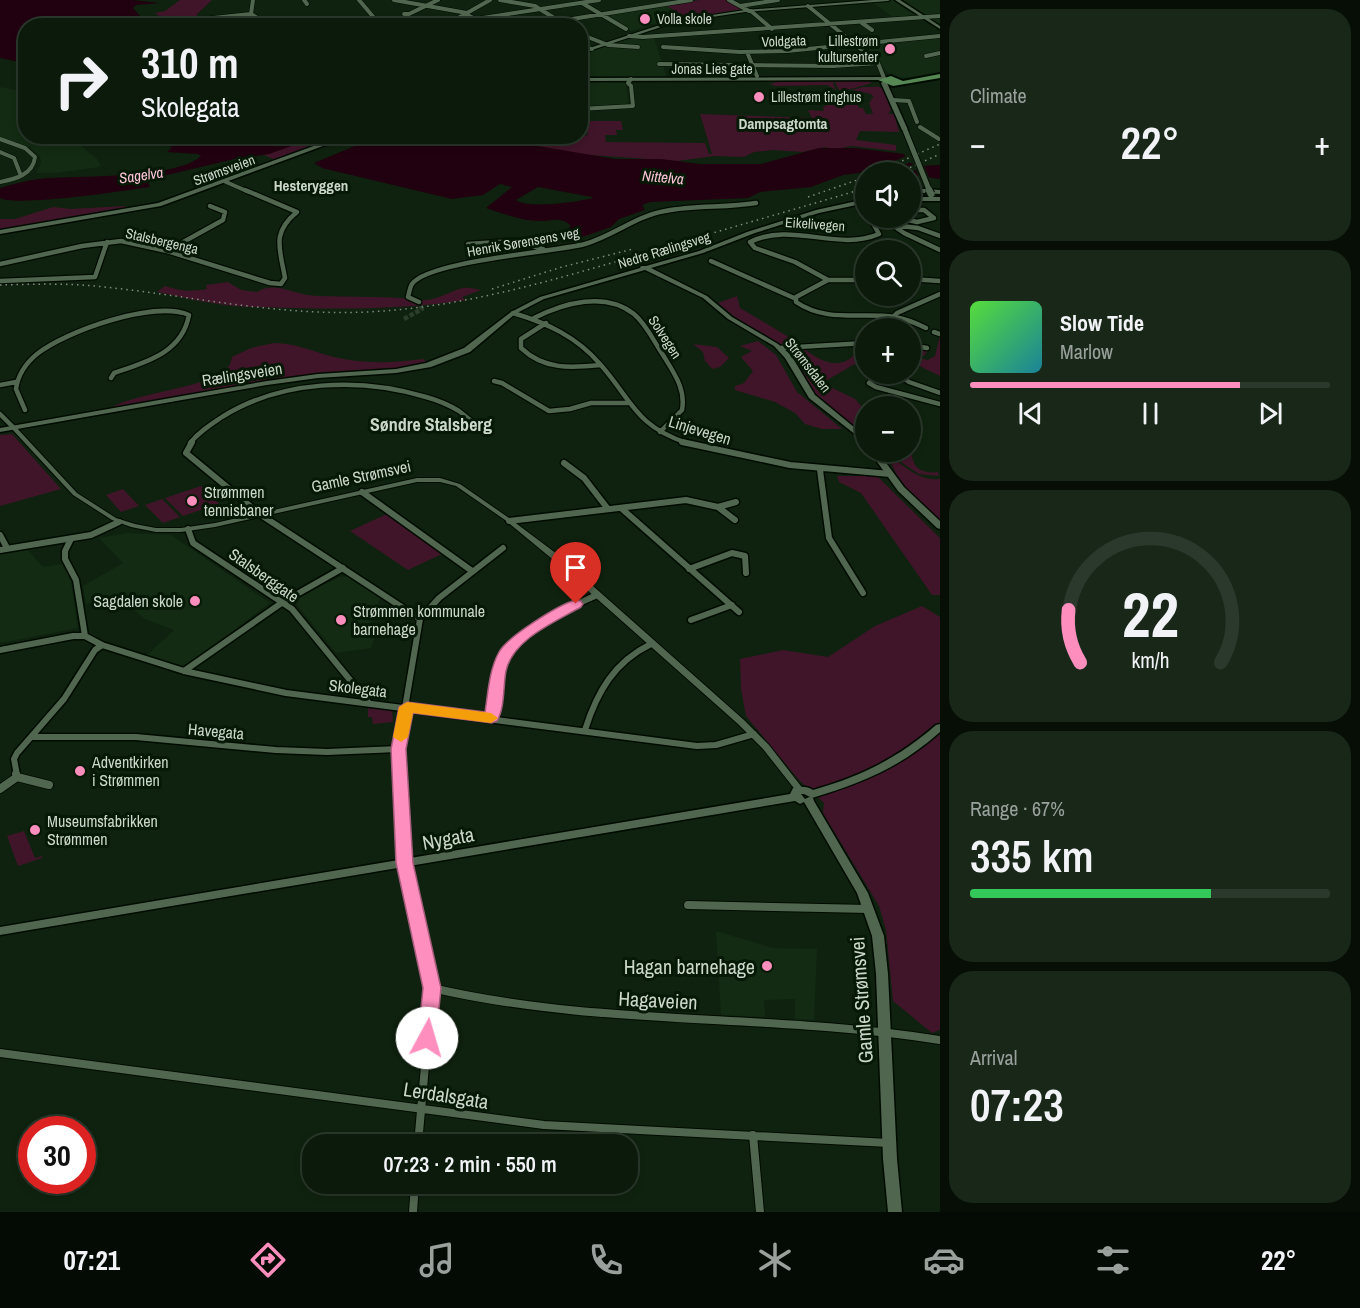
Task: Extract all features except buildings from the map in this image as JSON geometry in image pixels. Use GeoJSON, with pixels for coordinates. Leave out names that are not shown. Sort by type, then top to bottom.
{"type":"FeatureCollection","features":[{"type":"Feature","properties":{"kind":"main road"},"geometry":{"type":"LineString","coordinates":[[897,0],[940,28]]}},
{"type":"Feature","properties":{"kind":"main road","name":"Jonas Lies gate"},"geometry":{"type":"LineString","coordinates":[[588,80],[889,80],[940,75]]}},
{"type":"Feature","properties":{"kind":"main road"},"geometry":{"type":"LineString","coordinates":[[889,80],[905,130],[931,196]]}},
{"type":"Feature","properties":{"kind":"main road","name":"Strømsveien"},"geometry":{"type":"LineString","coordinates":[[0,232],[147,208],[226,182],[327,144]]}},
{"type":"Feature","properties":{"kind":"main road"},"geometry":{"type":"LineString","coordinates":[[921,191],[940,192]]}},
{"type":"Feature","properties":{"kind":"main road"},"geometry":{"type":"LineString","coordinates":[[921,201],[931,196]]}},
{"type":"Feature","properties":{"kind":"main road"},"geometry":{"type":"LineString","coordinates":[[921,198],[931,196],[940,200]]}},
{"type":"Feature","properties":{"kind":"main road"},"geometry":{"type":"LineString","coordinates":[[921,202],[940,200]]}},
{"type":"Feature","properties":{"kind":"main road","name":"Nedre Rælingsveg"},"geometry":{"type":"LineString","coordinates":[[484,336],[513,313],[535,301],[581,285],[713,248],[753,232],[839,206],[855,204]]}},
{"type":"Feature","properties":{"kind":"main road","name":"Strømsdalen"},"geometry":{"type":"LineString","coordinates":[[645,268],[705,297],[730,318],[780,348],[812,396],[855,432]]}},
{"type":"Feature","properties":{"kind":"main road","name":"Rælingsveien"},"geometry":{"type":"LineString","coordinates":[[0,430],[275,382],[418,368],[456,355],[484,336]]}},
{"type":"Feature","properties":{"kind":"main road"},"geometry":{"type":"LineString","coordinates":[[881,462],[909,498],[940,526]]}},
{"type":"Feature","properties":{"kind":"main road","name":"Nygata"},"geometry":{"type":"LineString","coordinates":[[0,931],[804,796],[882,770],[911,752],[940,727]]}},
{"type":"Feature","properties":{"kind":"main road","name":"Gamle Strømsvei"},"geometry":{"type":"LineString","coordinates":[[804,796],[869,909],[878,936],[895,1212]]}},
{"type":"Feature","properties":{"kind":"street"},"geometry":{"type":"LineString","coordinates":[[252,14],[253,0]]}},
{"type":"Feature","properties":{"kind":"street"},"geometry":{"type":"LineString","coordinates":[[304,0],[307,4]]}},
{"type":"Feature","properties":{"kind":"street"},"geometry":{"type":"LineString","coordinates":[[359,0],[374,18]]}},
{"type":"Feature","properties":{"kind":"street"},"geometry":{"type":"LineString","coordinates":[[394,0],[466,13],[474,18]]}},
{"type":"Feature","properties":{"kind":"street"},"geometry":{"type":"LineString","coordinates":[[404,14],[409,14],[438,0]]}},
{"type":"Feature","properties":{"kind":"street"},"geometry":{"type":"LineString","coordinates":[[458,18],[490,0]]}},
{"type":"Feature","properties":{"kind":"street"},"geometry":{"type":"LineString","coordinates":[[501,0],[539,8],[555,18]]}},
{"type":"Feature","properties":{"kind":"street"},"geometry":{"type":"LineString","coordinates":[[482,18],[599,0]]}},
{"type":"Feature","properties":{"kind":"street"},"geometry":{"type":"LineString","coordinates":[[653,0],[661,4]]}},
{"type":"Feature","properties":{"kind":"street"},"geometry":{"type":"LineString","coordinates":[[564,18],[692,0]]}},
{"type":"Feature","properties":{"kind":"street"},"geometry":{"type":"LineString","coordinates":[[729,0],[750,11],[772,29]]}},
{"type":"Feature","properties":{"kind":"street"},"geometry":{"type":"LineString","coordinates":[[740,6],[778,0]]}},
{"type":"Feature","properties":{"kind":"street"},"geometry":{"type":"LineString","coordinates":[[588,50],[664,23],[750,11],[888,0]]}},
{"type":"Feature","properties":{"kind":"street"},"geometry":{"type":"LineString","coordinates":[[581,3],[626,29]]}},
{"type":"Feature","properties":{"kind":"street"},"geometry":{"type":"LineString","coordinates":[[807,6],[878,63],[889,80]]}},
{"type":"Feature","properties":{"kind":"street"},"geometry":{"type":"LineString","coordinates":[[206,18],[252,14],[258,18]]}},
{"type":"Feature","properties":{"kind":"street"},"geometry":{"type":"LineString","coordinates":[[629,36],[772,29],[940,16]]}},
{"type":"Feature","properties":{"kind":"street"},"geometry":{"type":"LineString","coordinates":[[862,22],[872,30]]}},
{"type":"Feature","properties":{"kind":"street","name":"Voldgata"},"geometry":{"type":"LineString","coordinates":[[663,47],[747,52],[858,46],[940,36]]}},
{"type":"Feature","properties":{"kind":"street"},"geometry":{"type":"LineString","coordinates":[[588,37],[603,44],[638,47]]}},
{"type":"Feature","properties":{"kind":"street"},"geometry":{"type":"LineString","coordinates":[[588,48],[592,49]]}},
{"type":"Feature","properties":{"kind":"street"},"geometry":{"type":"LineString","coordinates":[[747,52],[757,76]]}},
{"type":"Feature","properties":{"kind":"street"},"geometry":{"type":"LineString","coordinates":[[926,56],[940,54]]}},
{"type":"Feature","properties":{"kind":"street"},"geometry":{"type":"LineString","coordinates":[[659,64],[833,66],[878,63]]}},
{"type":"Feature","properties":{"kind":"street"},"geometry":{"type":"LineString","coordinates":[[588,109],[633,106],[631,82]]}},
{"type":"Feature","properties":{"kind":"street"},"geometry":{"type":"LineString","coordinates":[[896,100],[909,102],[918,124],[939,140]]}},
{"type":"Feature","properties":{"kind":"street"},"geometry":{"type":"LineString","coordinates":[[0,139],[24,148],[35,157],[33,167],[21,176],[0,182]]}},
{"type":"Feature","properties":{"kind":"street"},"geometry":{"type":"LineString","coordinates":[[0,152],[14,158],[21,176]]}},
{"type":"Feature","properties":{"kind":"street","name":"Stalsbergenga"},"geometry":{"type":"LineString","coordinates":[[0,264],[107,242],[134,243],[167,251],[270,284],[281,284],[285,278],[278,254],[278,237],[297,212],[226,182]]}},
{"type":"Feature","properties":{"kind":"street","name":"Henrik Sørensens veg"},"geometry":{"type":"LineString","coordinates":[[419,302],[408,297],[413,283],[428,275],[470,264],[536,254],[543,249],[586,243],[616,232],[646,216],[663,211],[735,207],[756,203]]}},
{"type":"Feature","properties":{"kind":"street"},"geometry":{"type":"LineString","coordinates":[[167,251],[223,220],[225,213],[210,206]]}},
{"type":"Feature","properties":{"kind":"street"},"geometry":{"type":"LineString","coordinates":[[921,210],[934,218],[921,222]]}},
{"type":"Feature","properties":{"kind":"street","name":"Eikelivegen"},"geometry":{"type":"LineString","coordinates":[[855,280],[828,280],[813,275],[782,256],[755,248],[750,242],[764,236],[791,233],[842,238],[872,238],[879,234],[876,228]]}},
{"type":"Feature","properties":{"kind":"street"},"geometry":{"type":"LineString","coordinates":[[896,228],[940,250]]}},
{"type":"Feature","properties":{"kind":"street"},"geometry":{"type":"LineString","coordinates":[[910,228],[930,231],[940,236]]}},
{"type":"Feature","properties":{"kind":"street"},"geometry":{"type":"LineString","coordinates":[[930,231],[940,229]]}},
{"type":"Feature","properties":{"kind":"street"},"geometry":{"type":"LineString","coordinates":[[0,281],[95,277],[107,242]]}},
{"type":"Feature","properties":{"kind":"street"},"geometry":{"type":"LineString","coordinates":[[468,244],[520,242],[543,249]]}},
{"type":"Feature","properties":{"kind":"street"},"geometry":{"type":"LineString","coordinates":[[711,261],[794,298],[802,307],[820,313],[893,317],[926,328]]}},
{"type":"Feature","properties":{"kind":"street"},"geometry":{"type":"LineString","coordinates":[[794,298],[828,280]]}},
{"type":"Feature","properties":{"kind":"street"},"geometry":{"type":"LineString","coordinates":[[921,280],[940,282]]}},
{"type":"Feature","properties":{"kind":"street"},"geometry":{"type":"LineString","coordinates":[[893,317],[897,313],[940,294]]}},
{"type":"Feature","properties":{"kind":"street","name":"Solvegen"},"geometry":{"type":"LineString","coordinates":[[534,318],[567,305],[588,302],[612,304],[633,313],[683,390],[682,410],[660,432]]}},
{"type":"Feature","properties":{"kind":"street"},"geometry":{"type":"LineString","coordinates":[[25,410],[16,393],[16,382],[23,370],[35,357],[77,330],[121,317],[145,313],[180,312],[189,315],[186,329],[175,345],[142,364],[114,373],[111,378]]}},
{"type":"Feature","properties":{"kind":"street","name":"Linjevegen"},"geometry":{"type":"LineString","coordinates":[[513,313],[546,323],[576,341],[600,365],[643,421],[660,432],[692,445],[784,465],[820,470],[890,474]]}},
{"type":"Feature","properties":{"kind":"street"},"geometry":{"type":"LineString","coordinates":[[546,323],[521,339],[521,348],[528,357],[550,366],[600,365]]}},
{"type":"Feature","properties":{"kind":"street"},"geometry":{"type":"LineString","coordinates":[[780,348],[855,344]]}},
{"type":"Feature","properties":{"kind":"street"},"geometry":{"type":"LineString","coordinates":[[921,347],[927,348]]}},
{"type":"Feature","properties":{"kind":"street"},"geometry":{"type":"LineString","coordinates":[[494,381],[502,383],[549,411],[570,409],[591,403],[628,403]]}},
{"type":"Feature","properties":{"kind":"street"},"geometry":{"type":"LineString","coordinates":[[0,385],[16,382]]}},
{"type":"Feature","properties":{"kind":"street"},"geometry":{"type":"LineString","coordinates":[[871,384],[940,404]]}},
{"type":"Feature","properties":{"kind":"street"},"geometry":{"type":"LineString","coordinates":[[915,384],[940,393]]}},
{"type":"Feature","properties":{"kind":"street"},"geometry":{"type":"LineString","coordinates":[[420,619],[261,515],[186,453],[188,446],[201,432],[237,409],[260,399],[306,388],[370,386],[409,392],[431,398],[464,414],[476,424],[479,432]]}},
{"type":"Feature","properties":{"kind":"street","name":"Gamle Strømsvei"},"geometry":{"type":"LineString","coordinates":[[0,414],[80,498],[119,522],[149,529],[188,529],[417,480],[445,480],[464,488],[545,549],[754,734],[804,796]]}},
{"type":"Feature","properties":{"kind":"street"},"geometry":{"type":"LineString","coordinates":[[564,463],[584,478],[608,509]]}},
{"type":"Feature","properties":{"kind":"street"},"geometry":{"type":"LineString","coordinates":[[820,470],[829,538],[863,593]]}},
{"type":"Feature","properties":{"kind":"street"},"geometry":{"type":"LineString","coordinates":[[362,492],[472,571]]}},
{"type":"Feature","properties":{"kind":"street"},"geometry":{"type":"LineString","coordinates":[[509,521],[686,500],[718,507],[735,520]]}},
{"type":"Feature","properties":{"kind":"street"},"geometry":{"type":"LineString","coordinates":[[718,507],[736,502]]}},
{"type":"Feature","properties":{"kind":"street"},"geometry":{"type":"LineString","coordinates":[[621,508],[739,612]]}},
{"type":"Feature","properties":{"kind":"street"},"geometry":{"type":"LineString","coordinates":[[0,535],[3,549],[37,541],[71,539],[98,534],[119,522]]}},
{"type":"Feature","properties":{"kind":"street","name":"Stalsberggate"},"geometry":{"type":"LineString","coordinates":[[188,529],[193,543],[292,609],[369,702]]}},
{"type":"Feature","properties":{"kind":"street"},"geometry":{"type":"LineString","coordinates":[[0,650],[73,636],[85,636],[76,580],[65,559],[65,551],[71,539]]}},
{"type":"Feature","properties":{"kind":"street"},"geometry":{"type":"LineString","coordinates":[[419,1134],[432,988],[404,863],[398,749],[407,707],[420,619],[439,598],[503,548]]}},
{"type":"Feature","properties":{"kind":"street"},"geometry":{"type":"LineString","coordinates":[[689,569],[736,553],[745,556],[746,573]]}},
{"type":"Feature","properties":{"kind":"street"},"geometry":{"type":"LineString","coordinates":[[184,671],[283,602],[343,568]]}},
{"type":"Feature","properties":{"kind":"street"},"geometry":{"type":"LineString","coordinates":[[492,718],[499,669],[506,652],[535,627],[597,595]]}},
{"type":"Feature","properties":{"kind":"street"},"geometry":{"type":"LineString","coordinates":[[691,620],[732,605]]}},
{"type":"Feature","properties":{"kind":"street","name":"Skolegata"},"geometry":{"type":"LineString","coordinates":[[85,636],[102,645],[184,671],[286,693],[704,746],[754,734]]}},
{"type":"Feature","properties":{"kind":"street"},"geometry":{"type":"LineString","coordinates":[[585,730],[593,703],[604,682],[625,659],[651,644]]}},
{"type":"Feature","properties":{"kind":"street"},"geometry":{"type":"LineString","coordinates":[[17,777],[14,759],[64,699],[95,651],[102,645]]}},
{"type":"Feature","properties":{"kind":"street","name":"Havegata"},"geometry":{"type":"LineString","coordinates":[[31,737],[136,737],[276,750],[334,752],[398,749]]}},
{"type":"Feature","properties":{"kind":"street"},"geometry":{"type":"LineString","coordinates":[[0,789],[17,777],[49,785]]}},
{"type":"Feature","properties":{"kind":"street"},"geometry":{"type":"LineString","coordinates":[[688,905],[869,909]]}},
{"type":"Feature","properties":{"kind":"street","name":"Hagaveien"},"geometry":{"type":"LineString","coordinates":[[432,988],[475,998],[583,1012],[885,1033],[938,1042]]}},
{"type":"Feature","properties":{"kind":"street","name":"Lerdalsgata"},"geometry":{"type":"LineString","coordinates":[[0,1053],[544,1125],[890,1143]]}},
{"type":"Feature","properties":{"kind":"street"},"geometry":{"type":"LineString","coordinates":[[753,1135],[760,1212]]}},
{"type":"Feature","properties":{"kind":"street"},"geometry":{"type":"LineString","coordinates":[[413,1212],[414,1194]]}},
{"type":"Feature","properties":{"kind":"shaded area"},"geometry":{"type":"Polygon","coordinates":[[[180,0],[212,0],[197,14],[196,18],[163,18],[155,13],[165,11],[180,0]]]}},
{"type":"Feature","properties":{"kind":"shaded area"},"geometry":{"type":"Polygon","coordinates":[[[700,0],[725,0],[743,9],[688,18],[665,5],[700,0]]]}},
{"type":"Feature","properties":{"kind":"shaded area"},"geometry":{"type":"Polygon","coordinates":[[[856,0],[940,0],[940,27],[925,19],[894,18],[872,2],[856,0]]]}},
{"type":"Feature","properties":{"kind":"shaded area","name":"Volla skole"},"geometry":{"type":"Polygon","coordinates":[[[665,5],[687,18],[652,24],[631,31],[603,14],[665,5]]]}},
{"type":"Feature","properties":{"kind":"shaded area"},"geometry":{"type":"Polygon","coordinates":[[[630,37],[654,38],[667,78],[625,78],[629,106],[588,108],[588,53],[630,37]]]}},
{"type":"Feature","properties":{"kind":"shaded area"},"geometry":{"type":"Polygon","coordinates":[[[940,37],[940,74],[893,79],[878,61],[859,46],[940,37]]]}},
{"type":"Feature","properties":{"kind":"shaded area"},"geometry":{"type":"Polygon","coordinates":[[[869,81],[872,83],[839,90],[835,82],[833,83],[836,90],[827,85],[775,86],[770,84],[778,82],[869,81]]]}},
{"type":"Feature","properties":{"kind":"shaded area"},"geometry":{"type":"Polygon","coordinates":[[[873,84],[883,89],[891,110],[888,114],[894,114],[899,132],[860,131],[856,140],[896,145],[896,151],[852,146],[835,149],[824,147],[803,152],[773,150],[754,152],[744,157],[715,156],[677,161],[576,154],[524,144],[588,144],[588,121],[621,121],[623,130],[616,130],[617,135],[605,135],[606,142],[705,143],[709,154],[712,154],[700,114],[812,118],[808,110],[824,111],[823,107],[826,106],[823,100],[851,102],[851,99],[855,99],[859,108],[863,108],[866,114],[873,114],[869,103],[872,99],[869,98],[874,98],[871,94],[852,90],[877,87],[873,84]]]}},
{"type":"Feature","properties":{"kind":"shaded area"},"geometry":{"type":"Polygon","coordinates":[[[0,87],[18,91],[18,143],[0,137],[0,87]]]}},
{"type":"Feature","properties":{"kind":"shaded area"},"geometry":{"type":"Polygon","coordinates":[[[21,144],[79,144],[100,164],[99,167],[56,173],[36,173],[41,163],[40,156],[30,147],[21,144]]]}},
{"type":"Feature","properties":{"kind":"shaded area"},"geometry":{"type":"Polygon","coordinates":[[[296,144],[323,144],[278,161],[264,155],[296,144]]]}},
{"type":"Feature","properties":{"kind":"shaded area"},"geometry":{"type":"Polygon","coordinates":[[[125,206],[133,212],[0,233],[0,219],[15,219],[53,207],[71,209],[125,206]]]}},
{"type":"Feature","properties":{"kind":"shaded area"},"geometry":{"type":"Polygon","coordinates":[[[228,282],[241,290],[257,292],[278,288],[310,295],[423,300],[433,299],[463,288],[481,290],[462,297],[466,300],[439,304],[333,309],[228,306],[157,292],[165,286],[181,290],[196,290],[207,289],[206,285],[228,282]]]}},
{"type":"Feature","properties":{"kind":"shaded area"},"geometry":{"type":"Polygon","coordinates":[[[737,296],[740,308],[792,339],[782,346],[735,317],[718,303],[737,296]]]}},
{"type":"Feature","properties":{"kind":"shaded area"},"geometry":{"type":"Polygon","coordinates":[[[940,336],[940,376],[921,367],[921,359],[928,360],[935,356],[940,336]]]}},
{"type":"Feature","properties":{"kind":"shaded area"},"geometry":{"type":"Polygon","coordinates":[[[758,341],[776,355],[797,392],[842,429],[822,429],[805,424],[795,413],[775,402],[735,390],[735,386],[744,383],[753,371],[741,357],[752,351],[740,346],[758,341]]]}},
{"type":"Feature","properties":{"kind":"shaded area"},"geometry":{"type":"Polygon","coordinates":[[[274,343],[297,346],[356,361],[390,362],[423,359],[428,363],[405,370],[318,375],[115,411],[110,408],[123,402],[202,382],[226,369],[232,357],[251,348],[274,343]]]}},
{"type":"Feature","properties":{"kind":"shaded area"},"geometry":{"type":"Polygon","coordinates":[[[693,344],[717,347],[729,358],[720,367],[712,369],[705,361],[703,352],[693,344]]]}},
{"type":"Feature","properties":{"kind":"shaded area"},"geometry":{"type":"Polygon","coordinates":[[[803,348],[826,362],[833,363],[846,361],[855,353],[855,364],[822,383],[855,399],[855,428],[817,396],[788,351],[803,348]]]}},
{"type":"Feature","properties":{"kind":"shaded area"},"geometry":{"type":"Polygon","coordinates":[[[921,349],[927,351],[921,357],[921,349]]]}},
{"type":"Feature","properties":{"kind":"shaded area"},"geometry":{"type":"Polygon","coordinates":[[[12,434],[61,489],[0,506],[0,435],[12,434]]]}},
{"type":"Feature","properties":{"kind":"shaded area"},"geometry":{"type":"Polygon","coordinates":[[[891,462],[898,462],[917,475],[940,479],[940,520],[903,485],[891,462]]]}},
{"type":"Feature","properties":{"kind":"shaded area"},"geometry":{"type":"Polygon","coordinates":[[[901,462],[914,462],[920,469],[938,472],[939,476],[919,474],[901,462]]]}},
{"type":"Feature","properties":{"kind":"shaded area"},"geometry":{"type":"Polygon","coordinates":[[[837,476],[877,476],[940,538],[940,595],[932,595],[861,493],[839,482],[837,476]]]}},
{"type":"Feature","properties":{"kind":"shaded area","name":"Strømmen tennisbaner"},"geometry":{"type":"Polygon","coordinates":[[[201,486],[219,504],[183,516],[165,498],[201,486]]]}},
{"type":"Feature","properties":{"kind":"shaded area"},"geometry":{"type":"Polygon","coordinates":[[[123,489],[139,506],[121,512],[106,495],[123,489]]]}},
{"type":"Feature","properties":{"kind":"shaded area"},"geometry":{"type":"Polygon","coordinates":[[[162,499],[180,517],[163,523],[145,505],[162,499]]]}},
{"type":"Feature","properties":{"kind":"shaded area"},"geometry":{"type":"Polygon","coordinates":[[[389,513],[446,552],[408,570],[350,531],[389,513]]]}},
{"type":"Feature","properties":{"kind":"shaded area","name":"Sagdalen skole"},"geometry":{"type":"Polygon","coordinates":[[[127,533],[171,535],[270,603],[186,666],[179,667],[146,656],[174,630],[145,619],[119,598],[86,604],[83,586],[123,563],[99,538],[127,533]]]}},
{"type":"Feature","properties":{"kind":"shaded area","name":"Sagdalen skole"},"geometry":{"type":"Polygon","coordinates":[[[24,546],[43,567],[62,564],[71,582],[78,628],[0,643],[0,552],[24,546]]]}},
{"type":"Feature","properties":{"kind":"shaded area","name":"Strømmen kommunale barnehage"},"geometry":{"type":"Polygon","coordinates":[[[340,577],[349,577],[380,597],[370,627],[378,629],[371,648],[336,653],[294,602],[297,597],[340,577]]]}},
{"type":"Feature","properties":{"kind":"shaded area"},"geometry":{"type":"Polygon","coordinates":[[[922,606],[940,617],[940,1030],[932,1033],[893,1001],[886,930],[879,906],[823,813],[824,803],[799,780],[746,716],[741,689],[740,659],[783,650],[828,657],[875,626],[922,606]]]}},
{"type":"Feature","properties":{"kind":"shaded area"},"geometry":{"type":"Polygon","coordinates":[[[368,708],[392,710],[393,722],[373,724],[372,717],[368,717],[368,708]]]}},
{"type":"Feature","properties":{"kind":"shaded area"},"geometry":{"type":"Polygon","coordinates":[[[24,831],[35,858],[42,856],[42,858],[18,866],[7,836],[24,831]]]}},
{"type":"Feature","properties":{"kind":"shaded area","name":"Hagan barnehage"},"geometry":{"type":"Polygon","coordinates":[[[716,931],[773,948],[817,949],[814,1020],[795,1019],[795,999],[764,1000],[765,1017],[721,1015],[716,931]]]}},
{"type":"Feature","properties":{"kind":"water"},"geometry":{"type":"Polygon","coordinates":[[[0,0],[133,0],[160,3],[136,5],[133,8],[140,16],[147,18],[18,18],[18,62],[0,58],[0,0]]]}},
{"type":"Feature","properties":{"kind":"water","name":"Sagelva"},"geometry":{"type":"Polygon","coordinates":[[[163,144],[297,144],[269,154],[234,159],[146,180],[149,187],[48,200],[27,201],[0,198],[0,188],[25,181],[152,172],[189,163],[201,156],[167,152],[172,147],[163,144]]]}},
{"type":"Feature","properties":{"kind":"water","name":"Nittelva"},"geometry":{"type":"Polygon","coordinates":[[[360,144],[526,144],[615,159],[661,159],[700,164],[761,164],[819,148],[855,148],[904,154],[908,162],[855,162],[855,173],[843,175],[811,187],[760,192],[748,198],[650,202],[642,205],[645,210],[619,219],[611,227],[568,242],[561,236],[571,226],[565,221],[529,220],[486,208],[512,187],[500,184],[483,195],[452,199],[322,168],[314,163],[360,144]],[[538,187],[516,200],[530,204],[593,198],[538,187]]]}},
{"type":"Feature","properties":{"kind":"water"},"geometry":{"type":"Polygon","coordinates":[[[940,165],[940,179],[921,176],[921,166],[940,165]]]}},
{"type":"Feature","properties":{"kind":"pier"},"geometry":{"type":"Polygon","coordinates":[[[909,155],[914,161],[930,163],[924,166],[930,180],[921,180],[921,162],[892,162],[909,155]]]}},
{"type":"Feature","properties":{"kind":"tunnel"},"geometry":{"type":"LineString","coordinates":[[404,319],[422,309],[419,302]]}},
{"type":"Feature","properties":{"kind":"railway"},"geometry":{"type":"LineString","coordinates":[[900,162],[940,144]]}},
{"type":"Feature","properties":{"kind":"railway"},"geometry":{"type":"LineString","coordinates":[[921,163],[940,154]]}},
{"type":"Feature","properties":{"kind":"railway"},"geometry":{"type":"LineString","coordinates":[[808,197],[855,181]]}},
{"type":"Feature","properties":{"kind":"railway"},"geometry":{"type":"LineString","coordinates":[[0,285],[91,286],[300,311],[401,310],[469,299],[536,284],[855,191]]}},
{"type":"Feature","properties":{"kind":"railway"},"geometry":{"type":"LineString","coordinates":[[492,289],[562,267],[633,249]]}},
{"type":"Feature","properties":{"kind":"slow traffic"},"geometry":{"type":"LineString","coordinates":[[401,737],[407,707],[491,718]]}},
{"type":"Feature","properties":{"kind":"place","name":"Volla skole"},"geometry":{"type":"Point","coordinates":[645,19]}},
{"type":"Feature","properties":{"kind":"place","name":"Lillestrøm kultursenter"},"geometry":{"type":"Point","coordinates":[890,49]}},
{"type":"Feature","properties":{"kind":"place","name":"Lillestrøm tinghus"},"geometry":{"type":"Point","coordinates":[759,97]}},
{"type":"Feature","properties":{"kind":"place","name":"Strømmen tennisbaner"},"geometry":{"type":"Point","coordinates":[192,501]}},
{"type":"Feature","properties":{"kind":"place","name":"Sagdalen skole"},"geometry":{"type":"Point","coordinates":[195,601]}},
{"type":"Feature","properties":{"kind":"place","name":"Strømmen kommunale barnehage"},"geometry":{"type":"Point","coordinates":[341,620]}},
{"type":"Feature","properties":{"kind":"place","name":"Adventkirken i Strømmen"},"geometry":{"type":"Point","coordinates":[80,771]}},
{"type":"Feature","properties":{"kind":"place","name":"Museumsfabrikken Strømmen"},"geometry":{"type":"Point","coordinates":[35,830]}},
{"type":"Feature","properties":{"kind":"place","name":"Hagan barnehage"},"geometry":{"type":"Point","coordinates":[767,966]}},
{"type":"Feature","properties":{"kind":"district","name":"Dampsagtomta"},"geometry":{"type":"Point","coordinates":[783,123]}},
{"type":"Feature","properties":{"kind":"district","name":"Hesteryggen"},"geometry":{"type":"Point","coordinates":[311,185]}},
{"type":"Feature","properties":{"kind":"district","name":"Søndre Stalsberg"},"geometry":{"type":"Point","coordinates":[431,424]}},
{"type":"Feature","properties":{"kind":"route"},"geometry":{"type":"LineString","coordinates":[[427,1038],[432,988],[404,863],[398,749],[407,707],[492,718],[499,669],[506,652],[535,627],[576,604]]}}]}
